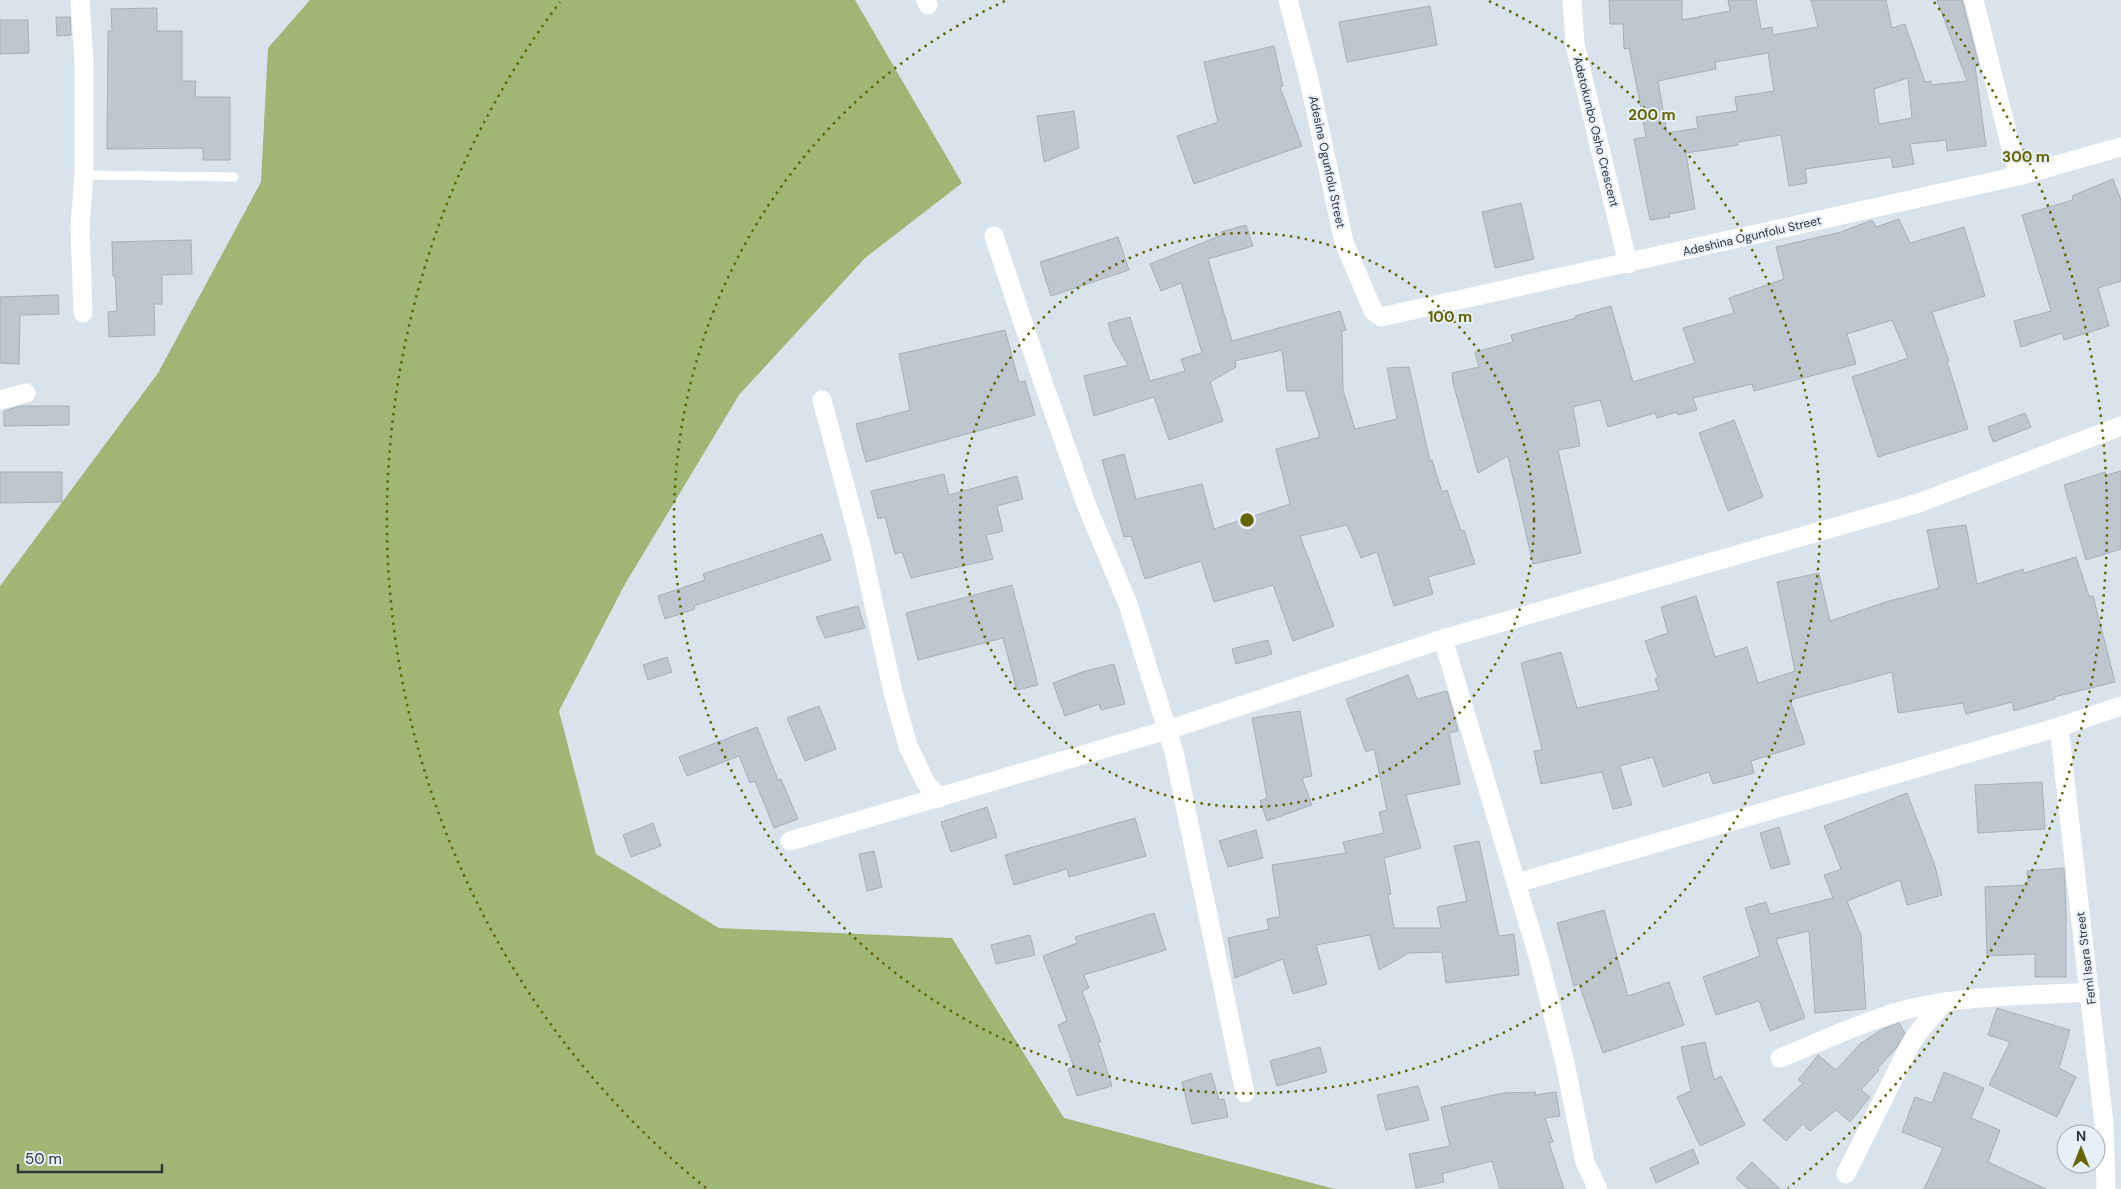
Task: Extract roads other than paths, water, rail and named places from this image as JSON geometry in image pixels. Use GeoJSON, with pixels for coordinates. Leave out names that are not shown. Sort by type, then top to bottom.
{"type":"FeatureCollection","features":[{"type":"Feature","properties":{"kind":"street"},"geometry":{"type":"LineString","coordinates":[[80,0],[84,63],[84,174],[80,225],[83,313]]}},
{"type":"Feature","properties":{"kind":"street","name":"Adesina Ogunfolu Street"},"geometry":{"type":"LineString","coordinates":[[1288,0],[1309,80],[1344,242],[1374,312],[1381,317]]}},
{"type":"Feature","properties":{"kind":"street","name":"Adetokunbo Osho Crescent"},"geometry":{"type":"LineString","coordinates":[[1572,0],[1575,44],[1628,264]]}},
{"type":"Feature","properties":{"kind":"street"},"geometry":{"type":"LineString","coordinates":[[1974,0],[2018,176]]}},
{"type":"Feature","properties":{"kind":"street","name":"Adeshina Ogunfolu Street"},"geometry":{"type":"LineString","coordinates":[[1381,317],[1628,264],[2018,176],[2121,147]]}},
{"type":"Feature","properties":{"kind":"street"},"geometry":{"type":"LineString","coordinates":[[994,236],[1086,504],[1128,604],[1174,752],[1245,1093]]}},
{"type":"Feature","properties":{"kind":"street"},"geometry":{"type":"LineString","coordinates":[[0,400],[26,393]]}},
{"type":"Feature","properties":{"kind":"street"},"geometry":{"type":"LineString","coordinates":[[822,400],[861,546],[893,692],[908,746],[926,784],[939,798]]}},
{"type":"Feature","properties":{"kind":"street"},"geometry":{"type":"LineString","coordinates":[[790,841],[1167,730],[1443,639],[1919,503],[2121,426]]}},
{"type":"Feature","properties":{"kind":"street"},"geometry":{"type":"LineString","coordinates":[[1443,639],[1539,959],[1565,1063],[1585,1162],[1598,1189]]}},
{"type":"Feature","properties":{"kind":"street"},"geometry":{"type":"LineString","coordinates":[[1517,883],[2059,727],[2121,706]]}},
{"type":"Feature","properties":{"kind":"street","name":"Femi Isara Street"},"geometry":{"type":"LineString","coordinates":[[2059,727],[2104,1124],[2106,1189]]}},
{"type":"Feature","properties":{"kind":"street"},"geometry":{"type":"LineString","coordinates":[[1780,1058],[1893,1014],[1944,1002],[2090,992]]}},
{"type":"Feature","properties":{"kind":"street"},"geometry":{"type":"LineString","coordinates":[[1846,1174],[1910,1045],[1944,1002]]}},
{"type":"Feature","properties":{"kind":"lane"},"geometry":{"type":"LineString","coordinates":[[84,174],[234,177]]}}]}
